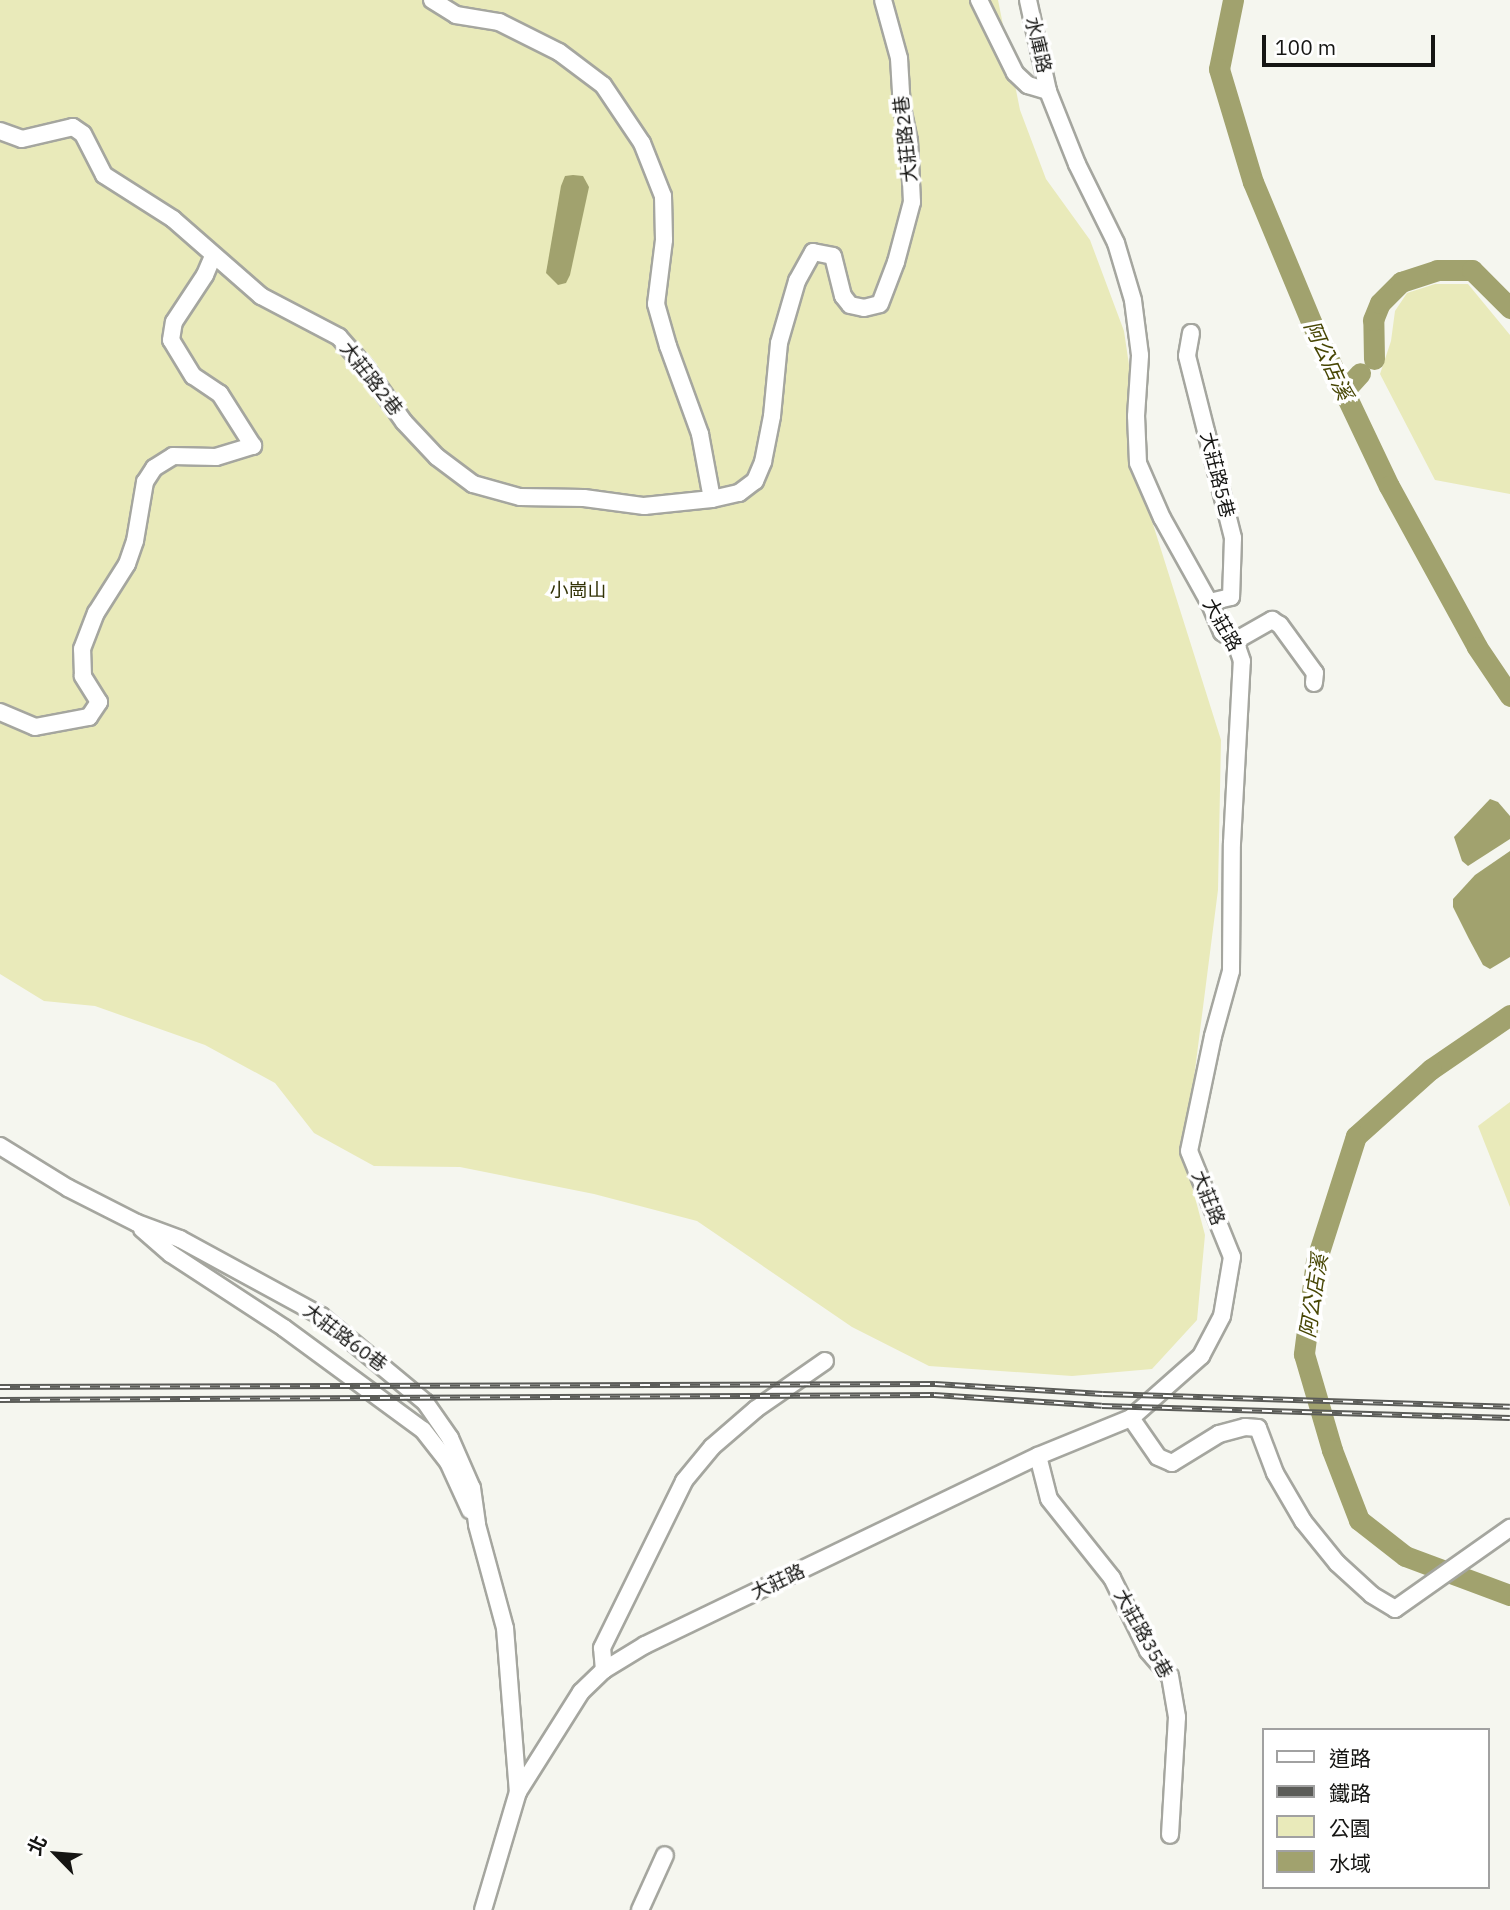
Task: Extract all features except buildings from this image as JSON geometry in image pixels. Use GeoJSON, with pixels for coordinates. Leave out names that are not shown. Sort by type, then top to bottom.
{"type":"FeatureCollection","features":[{"type":"Feature","properties":{"kind":"street"},"geometry":{"type":"LineString","coordinates":[[432,0],[456,15],[499,22],[559,52],[603,85],[642,143],[663,196],[664,240],[656,303],[668,346],[700,434],[712,499]]}},
{"type":"Feature","properties":{"kind":"street","name":"大莊路2巷"},"geometry":{"type":"LineString","coordinates":[[0,131],[22,139],[73,127],[83,134],[104,175],[173,219],[261,296],[339,337],[365,366],[404,422],[437,457],[473,484],[493,492],[520,497],[584,498],[643,506],[712,499],[739,493],[755,481],[763,462],[772,416],[779,343],[797,281],[813,252],[833,256],[843,296],[850,305],[864,308],[880,304],[897,262],[912,202],[909,141],[902,109],[899,58],[883,0]]}},
{"type":"Feature","properties":{"kind":"street"},"geometry":{"type":"LineString","coordinates":[[979,0],[1015,73],[1028,85],[1048,91]]}},
{"type":"Feature","properties":{"kind":"street","name":"水庫路"},"geometry":{"type":"LineString","coordinates":[[1028,0],[1048,91]]}},
{"type":"Feature","properties":{"kind":"street","name":"大莊路"},"geometry":{"type":"LineString","coordinates":[[483,1910],[517,1792],[581,1692],[604,1670],[645,1645],[1038,1456],[1131,1418],[1201,1356],[1222,1316],[1232,1257],[1189,1151],[1213,1036],[1231,971],[1232,843],[1242,661],[1235,642],[1222,632],[1209,602],[1162,519],[1138,463],[1136,416],[1140,355],[1133,300],[1116,243],[1077,164],[1048,91]]}},
{"type":"Feature","properties":{"kind":"street"},"geometry":{"type":"LineString","coordinates":[[0,712],[35,727],[89,716],[96,709],[99,702],[96,694],[83,676],[82,649],[96,614],[127,564],[135,541],[145,482],[154,468],[173,456],[216,457],[253,446],[220,394],[193,376],[171,340],[174,322],[205,275],[213,256]]}},
{"type":"Feature","properties":{"kind":"street","name":"大莊路5巷"},"geometry":{"type":"LineString","coordinates":[[1191,333],[1187,356],[1233,538],[1231,597],[1209,602]]}},
{"type":"Feature","properties":{"kind":"street"},"geometry":{"type":"LineString","coordinates":[[1235,642],[1272,620],[1280,625],[1315,673],[1314,683]]}},
{"type":"Feature","properties":{"kind":"street","name":"大莊路60巷"},"geometry":{"type":"LineString","coordinates":[[0,1146],[68,1188],[137,1223],[180,1239],[321,1316],[425,1402],[450,1438],[472,1488],[477,1525],[505,1628],[517,1792]]}},
{"type":"Feature","properties":{"kind":"street","name":"大莊路60巷"},"geometry":{"type":"LineString","coordinates":[[137,1223],[171,1254],[285,1328],[423,1430],[448,1462],[477,1525]]}},
{"type":"Feature","properties":{"kind":"street"},"geometry":{"type":"LineString","coordinates":[[604,1670],[603,1648],[684,1481],[712,1447],[755,1409],[825,1362]]}},
{"type":"Feature","properties":{"kind":"street"},"geometry":{"type":"LineString","coordinates":[[1131,1418],[1158,1457],[1172,1463],[1219,1434],[1245,1427],[1258,1428],[1275,1473],[1303,1521],[1337,1563],[1372,1595],[1395,1609],[1415,1598],[1510,1528]]}},
{"type":"Feature","properties":{"kind":"street","name":"大莊路35巷"},"geometry":{"type":"LineString","coordinates":[[1038,1456],[1049,1499],[1112,1578],[1148,1651],[1170,1676],[1177,1717],[1170,1835]]}},
{"type":"Feature","properties":{"kind":"street"},"geometry":{"type":"LineString","coordinates":[[640,1910],[666,1855]]}},
{"type":"Feature","properties":{"kind":"green space","name":"小崗山"},"geometry":{"type":"Polygon","coordinates":[[[0,0],[998,0],[1020,110],[1046,179],[1090,240],[1124,331],[1152,521],[1221,740],[1218,890],[1184,1156],[1205,1235],[1197,1320],[1152,1369],[1072,1376],[929,1366],[852,1327],[697,1221],[594,1194],[460,1167],[374,1166],[314,1133],[275,1083],[205,1045],[95,1006],[44,1001],[0,974],[0,0]]]}},
{"type":"Feature","properties":{"kind":"green space"},"geometry":{"type":"Polygon","coordinates":[[[1435,284],[1468,284],[1510,335],[1510,494],[1435,480],[1380,374],[1391,341],[1395,311],[1407,293],[1435,284]]]}},
{"type":"Feature","properties":{"kind":"green space"},"geometry":{"type":"Polygon","coordinates":[[[1510,1102],[1510,1207],[1478,1126],[1510,1102]]]}},
{"type":"Feature","properties":{"kind":"water"},"geometry":{"type":"Polygon","coordinates":[[[565,176],[583,176],[589,187],[570,275],[566,283],[558,285],[546,273],[561,186],[565,176]]]}},
{"type":"Feature","properties":{"kind":"water"},"geometry":{"type":"Polygon","coordinates":[[[1490,799],[1498,802],[1510,816],[1510,839],[1468,866],[1462,861],[1454,837],[1490,799]]]}},
{"type":"Feature","properties":{"kind":"water"},"geometry":{"type":"Polygon","coordinates":[[[1510,851],[1510,957],[1490,969],[1483,965],[1469,939],[1453,907],[1453,899],[1475,875],[1510,851]]]}},
{"type":"Feature","properties":{"kind":"waterway","name":"阿公店溪"},"geometry":{"type":"LineString","coordinates":[[1233,0],[1219,69],[1253,182],[1312,324],[1389,486],[1477,647],[1510,696]]}},
{"type":"Feature","properties":{"kind":"waterway"},"geometry":{"type":"LineString","coordinates":[[1374,359],[1373,320],[1380,303],[1401,282],[1437,270],[1472,270],[1510,308]]}},
{"type":"Feature","properties":{"kind":"waterway"},"geometry":{"type":"LineString","coordinates":[[1344,391],[1360,373]]}},
{"type":"Feature","properties":{"kind":"waterway","name":"阿公店溪"},"geometry":{"type":"LineString","coordinates":[[1510,1015],[1431,1069],[1356,1136],[1316,1261],[1304,1354],[1332,1450],[1359,1520],[1405,1556],[1510,1595]]}},
{"type":"Feature","properties":{"kind":"railway"},"geometry":{"type":"LineString","coordinates":[[0,1387],[935,1384],[1103,1394],[1510,1407]]}},
{"type":"Feature","properties":{"kind":"railway"},"geometry":{"type":"LineString","coordinates":[[0,1400],[934,1395],[1102,1406],[1510,1418]]}}]}
